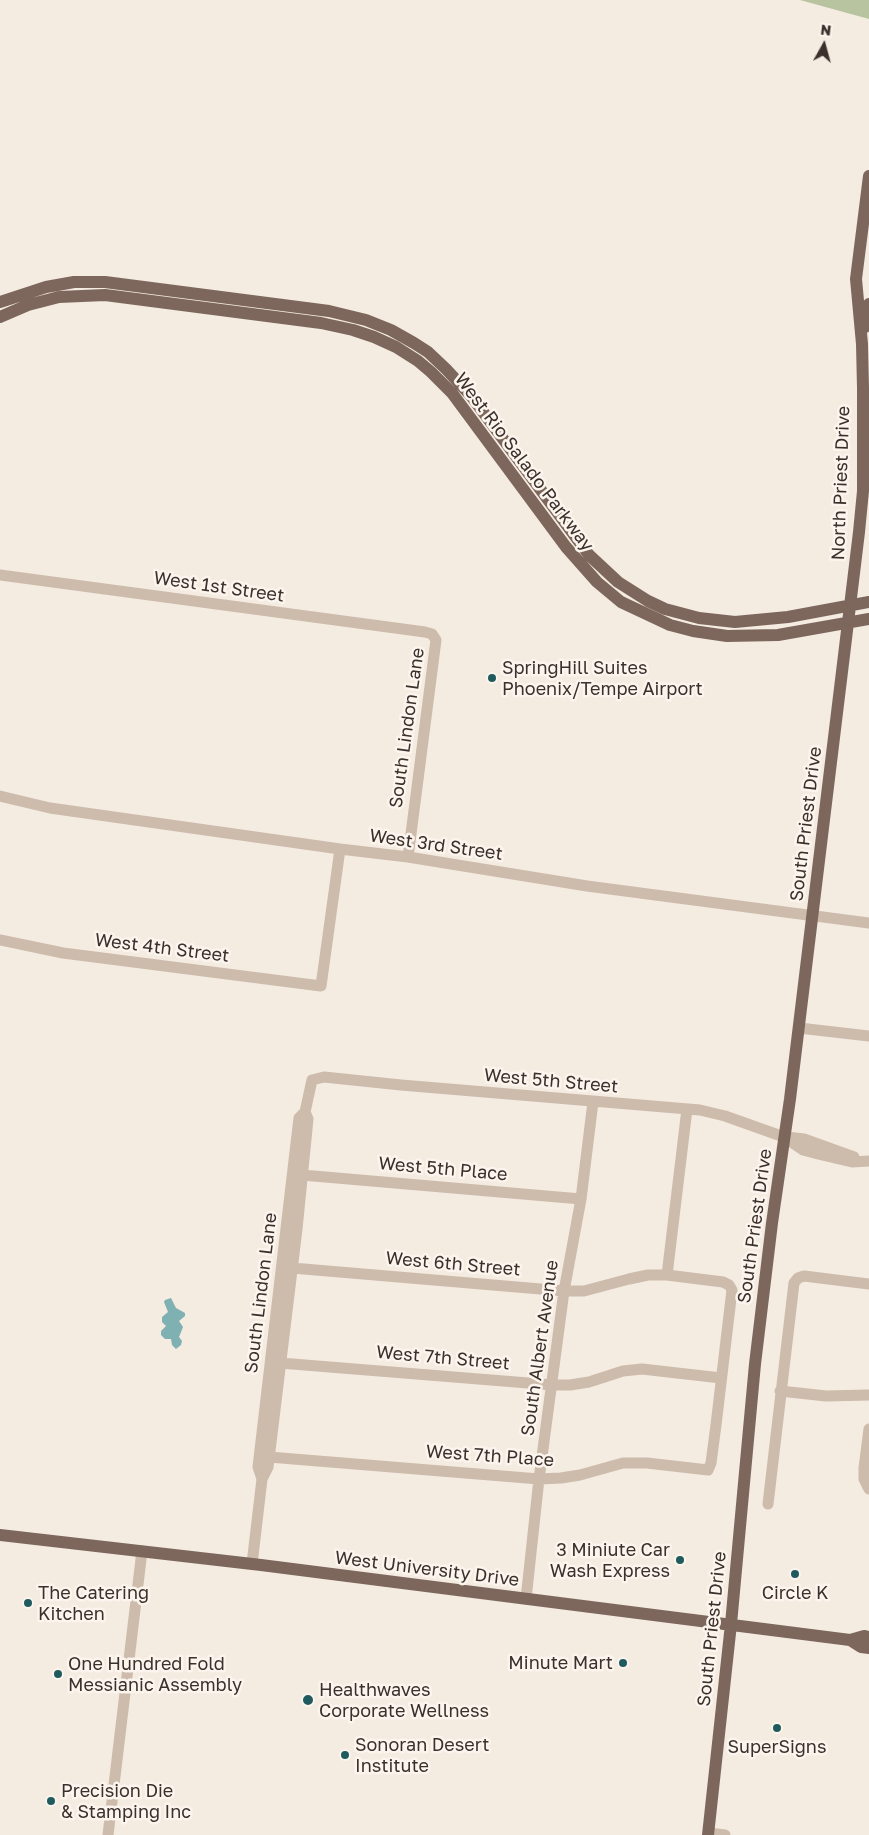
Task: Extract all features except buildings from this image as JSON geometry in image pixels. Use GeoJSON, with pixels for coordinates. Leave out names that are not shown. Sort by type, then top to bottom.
{"type":"FeatureCollection","features":[{"type":"Feature","properties":{"kind":"main road","name":"North Priest Drive"},"geometry":{"type":"LineString","coordinates":[[849,623],[863,491],[862,344],[856,278],[869,176]]}},
{"type":"Feature","properties":{"kind":"main road","name":"West Rio Salado Parkway"},"geometry":{"type":"LineString","coordinates":[[0,302],[46,287],[74,282],[105,282],[329,311],[353,316],[391,330],[428,352],[452,392],[566,547],[597,582],[622,602],[670,625],[703,633],[745,637],[778,635],[869,619]]}},
{"type":"Feature","properties":{"kind":"main road","name":"West Rio Salado Parkway"},"geometry":{"type":"LineString","coordinates":[[0,317],[28,305],[59,297],[93,294],[321,323],[353,330],[391,345],[436,367],[472,397],[576,539],[601,567],[632,591],[666,609],[699,618],[735,622],[788,617],[869,602]]}},
{"type":"Feature","properties":{"kind":"main road","name":"North Priest Drive"},"geometry":{"type":"LineString","coordinates":[[862,344],[869,304]]}},
{"type":"Feature","properties":{"kind":"main road"},"geometry":{"type":"LineString","coordinates":[[468,413],[479,419],[496,440],[506,444]]}},
{"type":"Feature","properties":{"kind":"main road"},"geometry":{"type":"LineString","coordinates":[[597,582],[608,584],[653,610],[666,609]]}},
{"type":"Feature","properties":{"kind":"main road","name":"South Priest Drive"},"geometry":{"type":"LineString","coordinates":[[708,1834],[731,1624],[755,1364],[849,623]]}},
{"type":"Feature","properties":{"kind":"main road","name":"West University Drive"},"geometry":{"type":"LineString","coordinates":[[0,1534],[850,1640],[864,1636],[869,1637]]}},
{"type":"Feature","properties":{"kind":"main road","name":"West University Drive"},"geometry":{"type":"LineString","coordinates":[[850,1640],[861,1647],[869,1648]]}},
{"type":"Feature","properties":{"kind":"street","name":"West 1st Street"},"geometry":{"type":"LineString","coordinates":[[0,575],[432,634]]}},
{"type":"Feature","properties":{"kind":"street","name":"South Lindon Lane"},"geometry":{"type":"LineString","coordinates":[[408,857],[436,640],[432,634]]}},
{"type":"Feature","properties":{"kind":"street","name":"West 3rd Street"},"geometry":{"type":"LineString","coordinates":[[0,796],[50,808],[408,857],[587,886],[869,922]]}},
{"type":"Feature","properties":{"kind":"street","name":"West 4th Street"},"geometry":{"type":"LineString","coordinates":[[0,940],[63,953],[321,986],[340,849]]}},
{"type":"Feature","properties":{"kind":"street"},"geometry":{"type":"LineString","coordinates":[[798,1028],[869,1036]]}},
{"type":"Feature","properties":{"kind":"street","name":"West 5th Street"},"geometry":{"type":"LineString","coordinates":[[312,1080],[324,1077],[687,1109],[725,1116],[784,1137],[804,1139],[869,1161]]}},
{"type":"Feature","properties":{"kind":"street","name":"South Lindon Lane"},"geometry":{"type":"LineString","coordinates":[[262,1479],[258,1467],[299,1118],[305,1112],[312,1080]]}},
{"type":"Feature","properties":{"kind":"street","name":"South Albert Avenue"},"geometry":{"type":"LineString","coordinates":[[526,1599],[539,1478],[564,1291],[581,1199],[593,1102]]}},
{"type":"Feature","properties":{"kind":"street"},"geometry":{"type":"LineString","coordinates":[[667,1275],[687,1109]]}},
{"type":"Feature","properties":{"kind":"street","name":"South Lindon Lane"},"geometry":{"type":"LineString","coordinates":[[252,1564],[262,1479],[268,1467],[292,1268],[308,1119],[305,1112]]}},
{"type":"Feature","properties":{"kind":"street"},"geometry":{"type":"LineString","coordinates":[[289,1203],[302,1175]]}},
{"type":"Feature","properties":{"kind":"street","name":"West 5th Place"},"geometry":{"type":"LineString","coordinates":[[302,1175],[581,1199]]}},
{"type":"Feature","properties":{"kind":"street"},"geometry":{"type":"LineString","coordinates":[[279,1293],[292,1268]]}},
{"type":"Feature","properties":{"kind":"street","name":"West 6th Street"},"geometry":{"type":"LineString","coordinates":[[292,1268],[564,1291],[584,1291],[629,1279],[667,1275],[729,1284]]}},
{"type":"Feature","properties":{"kind":"street"},"geometry":{"type":"LineString","coordinates":[[768,1504],[794,1283],[798,1278],[804,1276],[869,1284]]}},
{"type":"Feature","properties":{"kind":"street","name":"South Priest Drive"},"geometry":{"type":"LineString","coordinates":[[708,1470],[711,1462],[732,1290],[729,1284]]}},
{"type":"Feature","properties":{"kind":"street"},"geometry":{"type":"LineString","coordinates":[[268,1386],[280,1363]]}},
{"type":"Feature","properties":{"kind":"street","name":"West 7th Street"},"geometry":{"type":"LineString","coordinates":[[280,1363],[552,1385],[589,1382],[623,1372],[642,1369],[721,1378]]}},
{"type":"Feature","properties":{"kind":"street"},"geometry":{"type":"LineString","coordinates":[[780,1390],[826,1396],[869,1396]]}},
{"type":"Feature","properties":{"kind":"street"},"geometry":{"type":"LineString","coordinates":[[265,1410],[269,1418],[266,1450],[269,1457]]}},
{"type":"Feature","properties":{"kind":"street"},"geometry":{"type":"LineString","coordinates":[[869,1429],[864,1468],[864,1479],[869,1489]]}},
{"type":"Feature","properties":{"kind":"street","name":"West 7th Place"},"geometry":{"type":"LineString","coordinates":[[269,1457],[539,1478],[561,1478],[580,1475],[623,1463],[647,1463],[708,1470]]}},
{"type":"Feature","properties":{"kind":"street"},"geometry":{"type":"LineString","coordinates":[[108,1835],[142,1551]]}},
{"type":"Feature","properties":{"kind":"street"},"geometry":{"type":"LineString","coordinates":[[708,1834],[725,1835]]}},
{"type":"Feature","properties":{"kind":"green space"},"geometry":{"type":"Polygon","coordinates":[[[800,0],[869,0],[869,19],[800,0]]]}},
{"type":"Feature","properties":{"kind":"water"},"geometry":{"type":"Polygon","coordinates":[[[171,1298],[176,1308],[185,1313],[185,1316],[179,1321],[183,1327],[179,1337],[182,1341],[181,1345],[176,1349],[172,1345],[171,1339],[165,1339],[161,1335],[161,1331],[166,1326],[162,1322],[162,1317],[168,1312],[164,1302],[171,1298]]]}},
{"type":"Feature","properties":{"kind":"place","name":"SpringHill Suites Phoenix/Tempe Airport"},"geometry":{"type":"Point","coordinates":[492,678]}},
{"type":"Feature","properties":{"kind":"place","name":"3 Miniute Car Wash Express"},"geometry":{"type":"Point","coordinates":[680,1560]}},
{"type":"Feature","properties":{"kind":"place","name":"Circle K"},"geometry":{"type":"Point","coordinates":[795,1574]}},
{"type":"Feature","properties":{"kind":"place","name":"The Catering Kitchen"},"geometry":{"type":"Point","coordinates":[28,1603]}},
{"type":"Feature","properties":{"kind":"place","name":"Minute Mart"},"geometry":{"type":"Point","coordinates":[623,1663]}},
{"type":"Feature","properties":{"kind":"place","name":"One Hundred Fold Messianic Assembly"},"geometry":{"type":"Point","coordinates":[58,1674]}},
{"type":"Feature","properties":{"kind":"place","name":"Healthwaves Corporate Wellness"},"geometry":{"type":"Point","coordinates":[308,1700]}},
{"type":"Feature","properties":{"kind":"place","name":"SuperSigns"},"geometry":{"type":"Point","coordinates":[777,1728]}},
{"type":"Feature","properties":{"kind":"place","name":"Sonoran Desert Institute"},"geometry":{"type":"Point","coordinates":[345,1755]}},
{"type":"Feature","properties":{"kind":"place","name":"Precision Die & Stamping Inc"},"geometry":{"type":"Point","coordinates":[51,1801]}}]}
